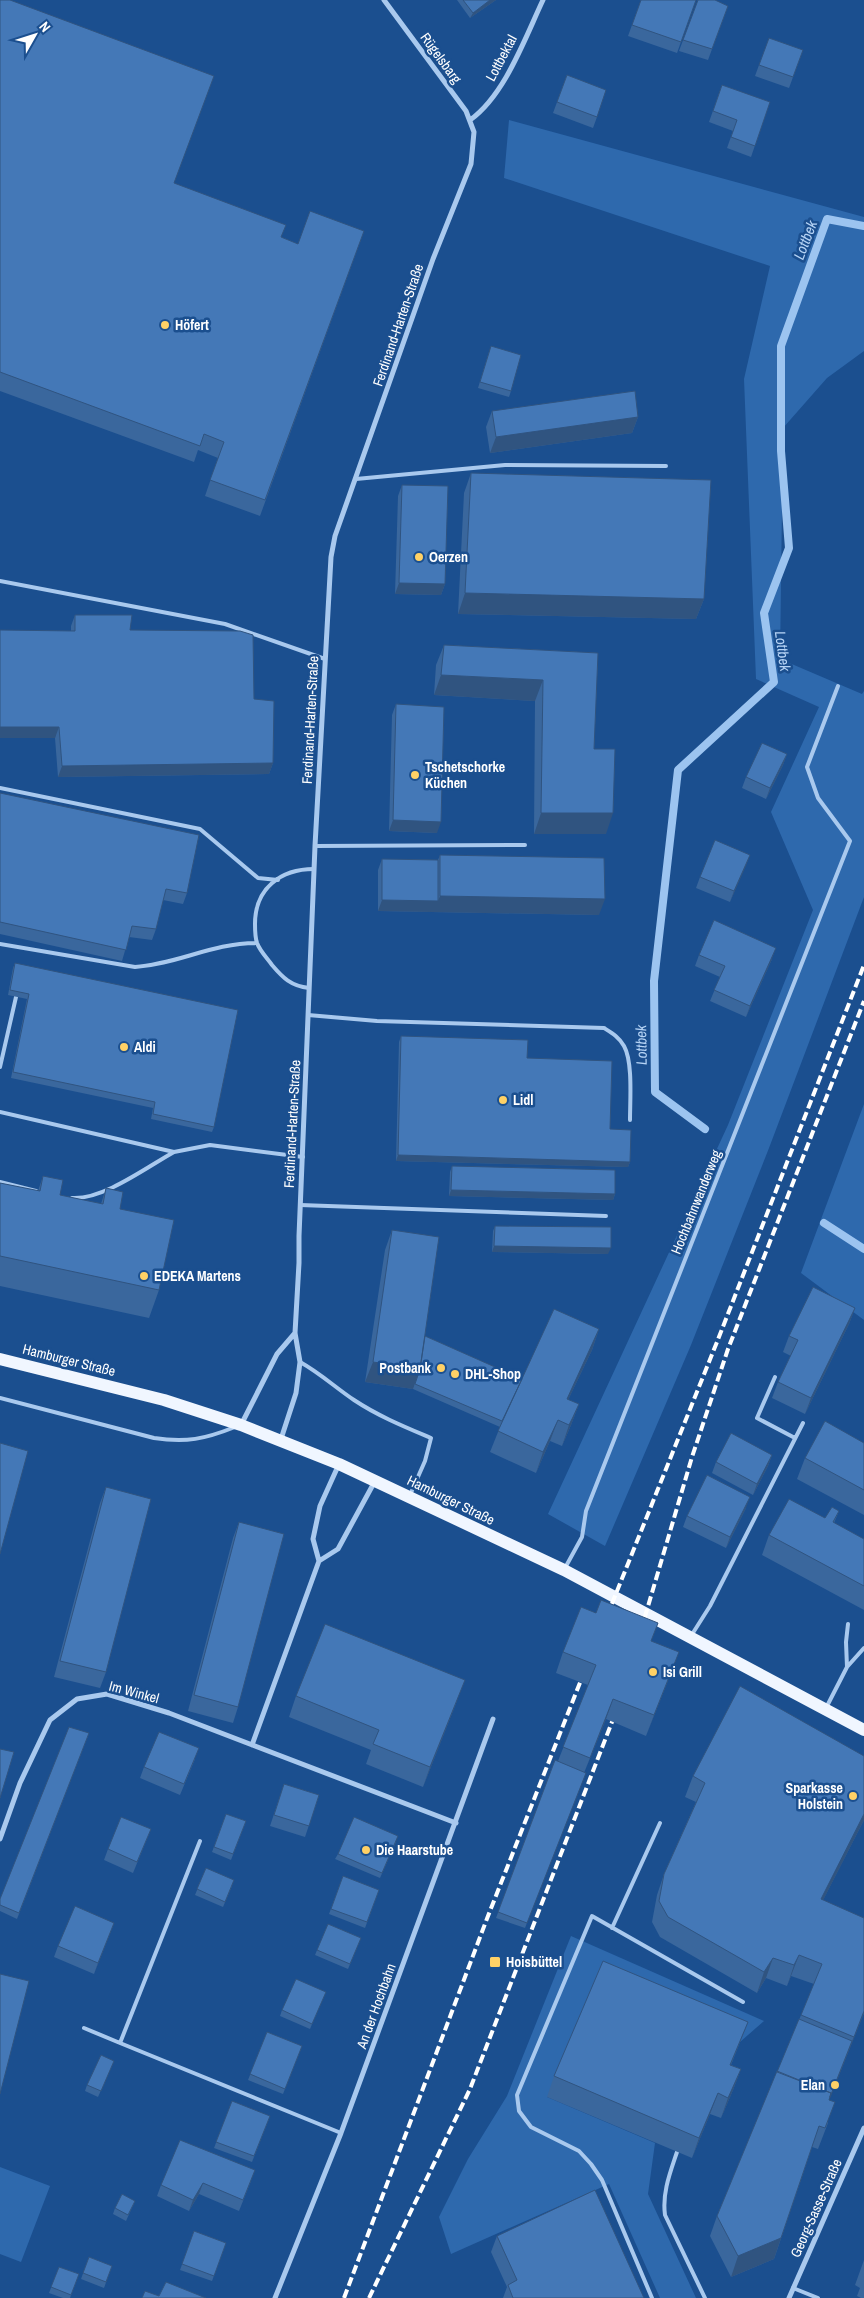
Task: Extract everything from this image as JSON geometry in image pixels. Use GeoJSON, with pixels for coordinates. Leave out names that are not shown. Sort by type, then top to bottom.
{"type":"FeatureCollection","features":[{"type":"Feature","properties":{"kind":"main road","name":"Hamburger Straße"},"geometry":{"type":"LineString","coordinates":[[0,1359],[164,1400],[241,1425],[339,1464],[564,1570],[691,1636],[864,1730]]}},
{"type":"Feature","properties":{"kind":"street","name":"Rügelsbarg"},"geometry":{"type":"LineString","coordinates":[[384,0],[466,111],[474,132]]}},
{"type":"Feature","properties":{"kind":"street","name":"Lottbektal"},"geometry":{"type":"LineString","coordinates":[[470,120],[489,104],[514,60],[543,0]]}},
{"type":"Feature","properties":{"kind":"street","name":"Ferdinand-Harten-Straße"},"geometry":{"type":"LineString","coordinates":[[281,1440],[296,1393],[300,1362],[295,1333],[315,846],[331,557],[335,536],[433,259],[471,164],[474,132]]}},
{"type":"Feature","properties":{"kind":"street"},"geometry":{"type":"LineString","coordinates":[[241,1425],[277,1354],[295,1333]]}},
{"type":"Feature","properties":{"kind":"street"},"geometry":{"type":"LineString","coordinates":[[252,1746],[319,1561],[313,1539],[320,1506],[339,1464]]}},
{"type":"Feature","properties":{"kind":"street"},"geometry":{"type":"LineString","coordinates":[[319,1561],[338,1549],[375,1481]]}},
{"type":"Feature","properties":{"kind":"street","name":"Im Winkel"},"geometry":{"type":"LineString","coordinates":[[0,1839],[20,1783],[50,1720],[64,1707],[77,1699],[107,1694],[170,1713],[456,1823]]}},
{"type":"Feature","properties":{"kind":"street","name":"An der Hochbahn"},"geometry":{"type":"LineString","coordinates":[[275,2298],[341,2133],[493,1719]]}},
{"type":"Feature","properties":{"kind":"street","name":"Georg-Sasse-Straße"},"geometry":{"type":"LineString","coordinates":[[789,2298],[864,2128]]}},
{"type":"Feature","properties":{"kind":"lane"},"geometry":{"type":"LineString","coordinates":[[356,479],[505,465],[666,466]]}},
{"type":"Feature","properties":{"kind":"lane"},"geometry":{"type":"LineString","coordinates":[[0,581],[225,624],[325,659]]}},
{"type":"Feature","properties":{"kind":"lane","name":"Hochbahnwanderweg"},"geometry":{"type":"LineString","coordinates":[[564,1570],[582,1537],[586,1511],[850,841],[818,798],[807,767],[838,686]]}},
{"type":"Feature","properties":{"kind":"lane"},"geometry":{"type":"LineString","coordinates":[[0,788],[200,829],[258,878],[278,880]]}},
{"type":"Feature","properties":{"kind":"lane"},"geometry":{"type":"LineString","coordinates":[[315,846],[525,845]]}},
{"type":"Feature","properties":{"kind":"lane"},"geometry":{"type":"LineString","coordinates":[[309,988],[289,983],[257,942],[255,916],[258,902],[264,890],[293,871],[314,869]]}},
{"type":"Feature","properties":{"kind":"lane"},"geometry":{"type":"LineString","coordinates":[[0,944],[135,967],[157,966],[231,944],[257,942]]}},
{"type":"Feature","properties":{"kind":"lane"},"geometry":{"type":"LineString","coordinates":[[0,1067],[16,997]]}},
{"type":"Feature","properties":{"kind":"lane"},"geometry":{"type":"LineString","coordinates":[[308,1015],[377,1021],[604,1028],[616,1035],[624,1046],[628,1057],[630,1120]]}},
{"type":"Feature","properties":{"kind":"lane"},"geometry":{"type":"LineString","coordinates":[[0,1112],[174,1152]]}},
{"type":"Feature","properties":{"kind":"lane"},"geometry":{"type":"LineString","coordinates":[[64,1197],[86,1197],[110,1188],[174,1152],[210,1145],[303,1157]]}},
{"type":"Feature","properties":{"kind":"lane"},"geometry":{"type":"LineString","coordinates":[[0,1182],[46,1193]]}},
{"type":"Feature","properties":{"kind":"lane"},"geometry":{"type":"LineString","coordinates":[[300,1205],[606,1216]]}},
{"type":"Feature","properties":{"kind":"lane"},"geometry":{"type":"LineString","coordinates":[[300,1362],[317,1371],[354,1400],[384,1417],[431,1438],[425,1461],[409,1496]]}},
{"type":"Feature","properties":{"kind":"lane"},"geometry":{"type":"LineString","coordinates":[[775,1377],[757,1418],[795,1438]]}},
{"type":"Feature","properties":{"kind":"lane"},"geometry":{"type":"LineString","coordinates":[[0,1398],[154,1438],[176,1441],[207,1438],[241,1425]]}},
{"type":"Feature","properties":{"kind":"lane"},"geometry":{"type":"LineString","coordinates":[[691,1636],[710,1606],[803,1423]]}},
{"type":"Feature","properties":{"kind":"lane"},"geometry":{"type":"LineString","coordinates":[[847,1667],[846,1642],[848,1624]]}},
{"type":"Feature","properties":{"kind":"lane"},"geometry":{"type":"LineString","coordinates":[[825,1710],[847,1667],[864,1648]]}},
{"type":"Feature","properties":{"kind":"lane"},"geometry":{"type":"LineString","coordinates":[[612,1928],[660,1823]]}},
{"type":"Feature","properties":{"kind":"lane"},"geometry":{"type":"LineString","coordinates":[[120,2044],[200,1841]]}},
{"type":"Feature","properties":{"kind":"lane"},"geometry":{"type":"LineString","coordinates":[[652,2298],[602,2180],[579,2151],[531,2127],[519,2111],[517,2095],[592,1916],[743,2002]]}},
{"type":"Feature","properties":{"kind":"lane"},"geometry":{"type":"LineString","coordinates":[[84,2028],[341,2133]]}},
{"type":"Feature","properties":{"kind":"lane"},"geometry":{"type":"LineString","coordinates":[[677,2152],[666,2186],[663,2203],[665,2215],[705,2298]]}},
{"type":"Feature","properties":{"kind":"lane"},"geometry":{"type":"LineString","coordinates":[[793,2288],[818,2298]]}},
{"type":"Feature","properties":{"kind":"shaded area"},"geometry":{"type":"Polygon","coordinates":[[[509,120],[864,217],[864,351],[827,378],[783,428],[780,659],[862,694],[864,691],[864,897],[769,1148],[691,1345],[605,1546],[548,1514],[728,1125],[813,910],[771,812],[819,707],[756,679],[744,379],[770,266],[504,178],[509,120]]]}},
{"type":"Feature","properties":{"kind":"shaded area"},"geometry":{"type":"Polygon","coordinates":[[[864,1104],[864,1320],[801,1273],[864,1104]]]}},
{"type":"Feature","properties":{"kind":"shaded area"},"geometry":{"type":"Polygon","coordinates":[[[571,1936],[764,2021],[740,2042],[547,2097],[655,2143],[648,2194],[696,2298],[660,2298],[609,2184],[451,2254],[439,2217],[468,2159],[507,2096],[571,1936]]]}},
{"type":"Feature","properties":{"kind":"shaded area"},"geometry":{"type":"Polygon","coordinates":[[[0,2167],[50,2186],[21,2262],[0,2254],[0,2167]]]}},
{"type":"Feature","properties":{"kind":"building","name":"Höfert"},"geometry":{"type":"Polygon","coordinates":[[[0,0],[10,0],[214,76],[174,183],[286,225],[281,237],[298,244],[310,211],[364,231],[265,500],[210,480],[224,442],[204,434],[200,446],[0,372],[0,0]]]}},
{"type":"Feature","properties":{"kind":"building"},"geometry":{"type":"Polygon","coordinates":[[[463,0],[490,0],[473,13],[463,0]]]}},
{"type":"Feature","properties":{"kind":"building"},"geometry":{"type":"Polygon","coordinates":[[[641,0],[696,0],[681,42],[632,25],[641,0]]]}},
{"type":"Feature","properties":{"kind":"building"},"geometry":{"type":"Polygon","coordinates":[[[698,0],[715,0],[728,6],[712,49],[683,40],[698,0]]]}},
{"type":"Feature","properties":{"kind":"building"},"geometry":{"type":"Polygon","coordinates":[[[769,38],[803,50],[793,77],[759,65],[769,38]]]}},
{"type":"Feature","properties":{"kind":"building"},"geometry":{"type":"Polygon","coordinates":[[[567,75],[606,90],[597,117],[557,102],[567,75]]]}},
{"type":"Feature","properties":{"kind":"building"},"geometry":{"type":"Polygon","coordinates":[[[722,85],[770,102],[755,146],[731,137],[737,120],[713,111],[722,85]]]}},
{"type":"Feature","properties":{"kind":"building"},"geometry":{"type":"Polygon","coordinates":[[[491,346],[521,355],[511,391],[480,382],[491,346]]]}},
{"type":"Feature","properties":{"kind":"building"},"geometry":{"type":"Polygon","coordinates":[[[635,391],[638,417],[496,437],[492,411],[635,391]]]}},
{"type":"Feature","properties":{"kind":"building"},"geometry":{"type":"Polygon","coordinates":[[[471,473],[711,480],[704,599],[465,593],[471,473]]]}},
{"type":"Feature","properties":{"kind":"building","name":"Oerzen"},"geometry":{"type":"Polygon","coordinates":[[[402,485],[448,486],[445,584],[399,583],[402,485]]]}},
{"type":"Feature","properties":{"kind":"building"},"geometry":{"type":"Polygon","coordinates":[[[75,615],[132,615],[130,630],[240,631],[253,635],[254,699],[274,701],[273,763],[62,766],[59,727],[0,727],[0,630],[75,631],[75,615]]]}},
{"type":"Feature","properties":{"kind":"building"},"geometry":{"type":"Polygon","coordinates":[[[444,645],[598,653],[594,749],[615,749],[613,813],[541,813],[543,680],[441,675],[444,645]]]}},
{"type":"Feature","properties":{"kind":"building","name":"Tschetschorke Küchen"},"geometry":{"type":"Polygon","coordinates":[[[396,704],[444,707],[441,822],[393,820],[396,704]]]}},
{"type":"Feature","properties":{"kind":"building"},"geometry":{"type":"Polygon","coordinates":[[[762,743],[787,754],[770,788],[746,777],[762,743]]]}},
{"type":"Feature","properties":{"kind":"building"},"geometry":{"type":"Polygon","coordinates":[[[0,793],[199,835],[187,893],[166,889],[156,929],[132,926],[126,950],[0,922],[0,793]]]}},
{"type":"Feature","properties":{"kind":"building"},"geometry":{"type":"Polygon","coordinates":[[[715,840],[750,855],[734,891],[700,877],[715,840]]]}},
{"type":"Feature","properties":{"kind":"building"},"geometry":{"type":"Polygon","coordinates":[[[440,855],[604,858],[605,899],[440,896],[440,855]]]}},
{"type":"Feature","properties":{"kind":"building"},"geometry":{"type":"Polygon","coordinates":[[[382,859],[438,860],[438,901],[382,900],[382,859]]]}},
{"type":"Feature","properties":{"kind":"building"},"geometry":{"type":"Polygon","coordinates":[[[714,920],[776,948],[750,1006],[714,990],[725,966],[699,955],[714,920]]]}},
{"type":"Feature","properties":{"kind":"building","name":"Aldi"},"geometry":{"type":"Polygon","coordinates":[[[15,963],[238,1010],[214,1127],[153,1114],[155,1102],[13,1072],[29,994],[10,990],[15,963]]]}},
{"type":"Feature","properties":{"kind":"building","name":"Lidl"},"geometry":{"type":"Polygon","coordinates":[[[401,1036],[528,1040],[527,1058],[612,1061],[610,1129],[631,1130],[630,1162],[398,1155],[401,1036]]]}},
{"type":"Feature","properties":{"kind":"building"},"geometry":{"type":"Polygon","coordinates":[[[452,1166],[615,1170],[615,1194],[451,1190],[452,1166]]]}},
{"type":"Feature","properties":{"kind":"building"},"geometry":{"type":"Polygon","coordinates":[[[43,1176],[63,1180],[60,1195],[103,1204],[106,1188],[123,1192],[120,1209],[174,1220],[159,1290],[0,1256],[0,1183],[40,1191],[43,1176]]]}},
{"type":"Feature","properties":{"kind":"building"},"geometry":{"type":"Polygon","coordinates":[[[495,1226],[611,1227],[611,1248],[494,1246],[495,1226]]]}},
{"type":"Feature","properties":{"kind":"building"},"geometry":{"type":"Polygon","coordinates":[[[392,1230],[439,1237],[420,1369],[373,1362],[392,1230]]]}},
{"type":"Feature","properties":{"kind":"building"},"geometry":{"type":"Polygon","coordinates":[[[813,1287],[855,1308],[811,1398],[778,1382],[798,1340],[789,1336],[813,1287]]]}},
{"type":"Feature","properties":{"kind":"building"},"geometry":{"type":"Polygon","coordinates":[[[554,1309],[599,1329],[567,1399],[579,1404],[569,1425],[558,1420],[543,1452],[498,1431],[554,1309]]]}},
{"type":"Feature","properties":{"kind":"building"},"geometry":{"type":"Polygon","coordinates":[[[425,1336],[522,1379],[502,1421],[415,1384],[420,1369],[425,1336]]]}},
{"type":"Feature","properties":{"kind":"building"},"geometry":{"type":"Polygon","coordinates":[[[825,1421],[864,1443],[864,1490],[805,1458],[825,1421]]]}},
{"type":"Feature","properties":{"kind":"building"},"geometry":{"type":"Polygon","coordinates":[[[731,1433],[772,1455],[757,1484],[716,1462],[731,1433]]]}},
{"type":"Feature","properties":{"kind":"building"},"geometry":{"type":"Polygon","coordinates":[[[0,1443],[28,1451],[0,1554],[0,1443]]]}},
{"type":"Feature","properties":{"kind":"building"},"geometry":{"type":"Polygon","coordinates":[[[707,1475],[750,1497],[730,1537],[687,1516],[707,1475]]]}},
{"type":"Feature","properties":{"kind":"building"},"geometry":{"type":"Polygon","coordinates":[[[106,1487],[151,1499],[106,1672],[60,1661],[106,1487]]]}},
{"type":"Feature","properties":{"kind":"building"},"geometry":{"type":"Polygon","coordinates":[[[789,1499],[825,1518],[832,1507],[839,1511],[833,1522],[864,1539],[864,1586],[769,1535],[789,1499]]]}},
{"type":"Feature","properties":{"kind":"building"},"geometry":{"type":"Polygon","coordinates":[[[239,1522],[284,1534],[238,1707],[194,1695],[239,1522]]]}},
{"type":"Feature","properties":{"kind":"building"},"geometry":{"type":"Polygon","coordinates":[[[601,1600],[658,1623],[651,1641],[679,1652],[654,1715],[613,1699],[590,1758],[563,1747],[596,1665],[563,1652],[581,1607],[596,1613],[601,1600]]]}},
{"type":"Feature","properties":{"kind":"building"},"geometry":{"type":"Polygon","coordinates":[[[325,1624],[465,1680],[430,1767],[373,1744],[379,1730],[296,1696],[325,1624]]]}},
{"type":"Feature","properties":{"kind":"building"},"geometry":{"type":"Polygon","coordinates":[[[740,1686],[864,1756],[864,1814],[821,1899],[864,1918],[864,2011],[854,2037],[801,2015],[822,1964],[799,1955],[794,1965],[773,1958],[764,1972],[668,1917],[659,1901],[664,1874],[705,1783],[693,1776],[740,1686]]]}},
{"type":"Feature","properties":{"kind":"building"},"geometry":{"type":"Polygon","coordinates":[[[69,1727],[89,1733],[19,1913],[0,1905],[0,1899],[69,1727]]]}},
{"type":"Feature","properties":{"kind":"building"},"geometry":{"type":"Polygon","coordinates":[[[159,1732],[199,1748],[184,1784],[144,1767],[159,1732]]]}},
{"type":"Feature","properties":{"kind":"building"},"geometry":{"type":"Polygon","coordinates":[[[0,1749],[14,1752],[0,1798],[0,1749]]]}},
{"type":"Feature","properties":{"kind":"building"},"geometry":{"type":"Polygon","coordinates":[[[555,1760],[586,1773],[527,1923],[498,1912],[555,1760]]]}},
{"type":"Feature","properties":{"kind":"building"},"geometry":{"type":"Polygon","coordinates":[[[284,1784],[319,1795],[309,1826],[274,1815],[284,1784]]]}},
{"type":"Feature","properties":{"kind":"building"},"geometry":{"type":"Polygon","coordinates":[[[226,1814],[246,1821],[233,1854],[214,1847],[226,1814]]]}},
{"type":"Feature","properties":{"kind":"building"},"geometry":{"type":"Polygon","coordinates":[[[121,1817],[151,1829],[137,1862],[108,1849],[121,1817]]]}},
{"type":"Feature","properties":{"kind":"building","name":"Die Haarstube"},"geometry":{"type":"Polygon","coordinates":[[[354,1817],[398,1836],[382,1873],[338,1854],[354,1817]]]}},
{"type":"Feature","properties":{"kind":"building"},"geometry":{"type":"Polygon","coordinates":[[[206,1868],[234,1880],[225,1902],[197,1889],[206,1868]]]}},
{"type":"Feature","properties":{"kind":"building"},"geometry":{"type":"Polygon","coordinates":[[[343,1876],[379,1890],[367,1922],[331,1909],[343,1876]]]}},
{"type":"Feature","properties":{"kind":"building"},"geometry":{"type":"Polygon","coordinates":[[[75,1906],[114,1923],[98,1963],[58,1946],[75,1906]]]}},
{"type":"Feature","properties":{"kind":"building"},"geometry":{"type":"Polygon","coordinates":[[[328,1924],[361,1938],[350,1964],[317,1950],[328,1924]]]}},
{"type":"Feature","properties":{"kind":"building"},"geometry":{"type":"Polygon","coordinates":[[[603,1961],[748,2022],[730,2065],[741,2069],[728,2098],[718,2093],[699,2138],[554,2076],[603,1961]]]}},
{"type":"Feature","properties":{"kind":"building"},"geometry":{"type":"Polygon","coordinates":[[[0,1974],[29,1981],[0,2094],[0,1974]]]}},
{"type":"Feature","properties":{"kind":"building"},"geometry":{"type":"Polygon","coordinates":[[[296,1979],[326,1992],[312,2024],[282,2010],[296,1979]]]}},
{"type":"Feature","properties":{"kind":"building"},"geometry":{"type":"Polygon","coordinates":[[[799,2019],[852,2041],[830,2097],[831,2093],[777,2072],[799,2019]]]}},
{"type":"Feature","properties":{"kind":"building"},"geometry":{"type":"Polygon","coordinates":[[[267,2032],[302,2046],[285,2089],[250,2074],[267,2032]]]}},
{"type":"Feature","properties":{"kind":"building"},"geometry":{"type":"Polygon","coordinates":[[[101,2055],[114,2061],[101,2091],[87,2085],[101,2055]]]}},
{"type":"Feature","properties":{"kind":"building"},"geometry":{"type":"Polygon","coordinates":[[[777,2071],[831,2093],[829,2100],[835,2102],[825,2128],[819,2126],[781,2238],[738,2256],[717,2216],[777,2071]]]}},
{"type":"Feature","properties":{"kind":"building"},"geometry":{"type":"Polygon","coordinates":[[[232,2101],[270,2116],[254,2156],[216,2142],[232,2101]]]}},
{"type":"Feature","properties":{"kind":"building"},"geometry":{"type":"Polygon","coordinates":[[[180,2140],[255,2170],[243,2200],[203,2183],[193,2200],[161,2185],[180,2140]]]}},
{"type":"Feature","properties":{"kind":"building"},"geometry":{"type":"Polygon","coordinates":[[[595,2190],[644,2298],[513,2298],[508,2285],[517,2280],[497,2236],[595,2190]]]}},
{"type":"Feature","properties":{"kind":"building"},"geometry":{"type":"Polygon","coordinates":[[[122,2194],[135,2201],[128,2215],[115,2208],[122,2194]]]}},
{"type":"Feature","properties":{"kind":"building"},"geometry":{"type":"Polygon","coordinates":[[[194,2231],[226,2243],[214,2276],[182,2264],[194,2231]]]}},
{"type":"Feature","properties":{"kind":"building"},"geometry":{"type":"Polygon","coordinates":[[[89,2257],[112,2266],[106,2282],[83,2273],[89,2257]]]}},
{"type":"Feature","properties":{"kind":"building"},"geometry":{"type":"Polygon","coordinates":[[[59,2267],[79,2274],[71,2295],[51,2287],[59,2267]]]}},
{"type":"Feature","properties":{"kind":"building"},"geometry":{"type":"Polygon","coordinates":[[[166,2282],[206,2298],[142,2298],[145,2291],[159,2296],[166,2282]]]}},
{"type":"Feature","properties":{"kind":"waterway","name":"Lottbek"},"geometry":{"type":"LineString","coordinates":[[705,1129],[655,1092],[654,981],[678,770],[774,682],[764,613],[789,548],[781,451],[781,346],[827,219],[864,226]]}},
{"type":"Feature","properties":{"kind":"waterway","name":"Lottbek"},"geometry":{"type":"LineString","coordinates":[[824,1223],[864,1249]]}},
{"type":"Feature","properties":{"kind":"railway"},"geometry":{"type":"LineString","coordinates":[[607,1616],[717,1342],[864,965]]}},
{"type":"Feature","properties":{"kind":"railway"},"geometry":{"type":"LineString","coordinates":[[641,1630],[692,1457],[728,1349],[864,1001]]}},
{"type":"Feature","properties":{"kind":"railway"},"geometry":{"type":"LineString","coordinates":[[344,2298],[488,1916],[585,1670]]}},
{"type":"Feature","properties":{"kind":"railway"},"geometry":{"type":"LineString","coordinates":[[369,2298],[470,2089],[617,1709]]}},
{"type":"Feature","properties":{"kind":"place","name":"Höfert"},"geometry":{"type":"Point","coordinates":[165,325]}},
{"type":"Feature","properties":{"kind":"place","name":"Oerzen"},"geometry":{"type":"Point","coordinates":[419,557]}},
{"type":"Feature","properties":{"kind":"place","name":"Tschetschorke Küchen"},"geometry":{"type":"Point","coordinates":[415,775]}},
{"type":"Feature","properties":{"kind":"place","name":"Aldi"},"geometry":{"type":"Point","coordinates":[124,1047]}},
{"type":"Feature","properties":{"kind":"place","name":"Lidl"},"geometry":{"type":"Point","coordinates":[503,1100]}},
{"type":"Feature","properties":{"kind":"place","name":"EDEKA Martens"},"geometry":{"type":"Point","coordinates":[144,1276]}},
{"type":"Feature","properties":{"kind":"place","name":"Postbank"},"geometry":{"type":"Point","coordinates":[441,1368]}},
{"type":"Feature","properties":{"kind":"place","name":"DHL-Shop"},"geometry":{"type":"Point","coordinates":[455,1374]}},
{"type":"Feature","properties":{"kind":"place","name":"Isi Grill"},"geometry":{"type":"Point","coordinates":[653,1672]}},
{"type":"Feature","properties":{"kind":"place","name":"Sparkasse Holstein"},"geometry":{"type":"Point","coordinates":[853,1796]}},
{"type":"Feature","properties":{"kind":"place","name":"Die Haarstube"},"geometry":{"type":"Point","coordinates":[366,1850]}},
{"type":"Feature","properties":{"kind":"place","name":"Hoisbüttel"},"geometry":{"type":"Point","coordinates":[495,1962]}},
{"type":"Feature","properties":{"kind":"place","name":"Elan"},"geometry":{"type":"Point","coordinates":[835,2085]}}]}
